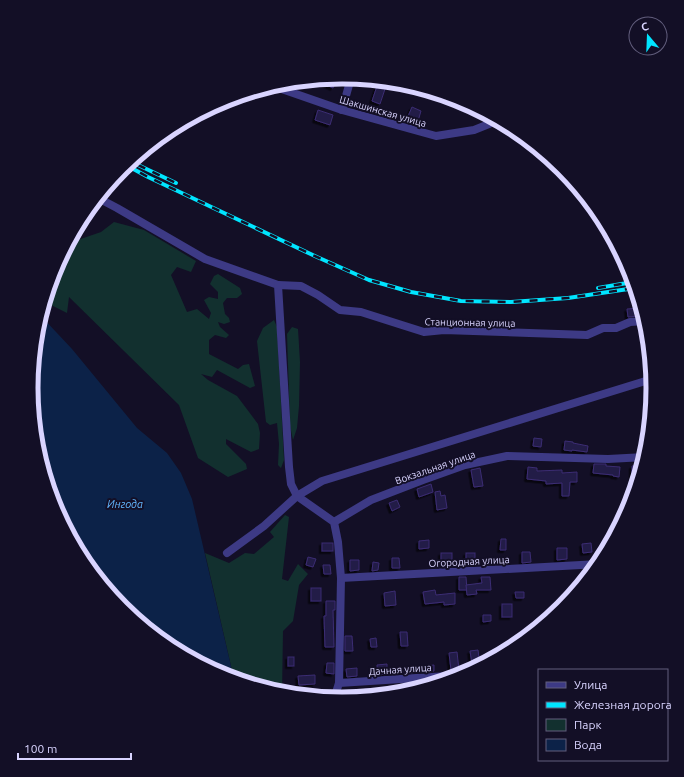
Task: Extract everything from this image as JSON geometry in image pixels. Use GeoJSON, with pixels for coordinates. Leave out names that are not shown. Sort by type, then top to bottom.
{"type":"FeatureCollection","features":[{"type":"Feature","properties":{"kind":"street"},"geometry":{"type":"LineString","coordinates":[[342,110],[349,84]]}},
{"type":"Feature","properties":{"kind":"street","name":"Шакшинская улица"},"geometry":{"type":"LineString","coordinates":[[283,90],[342,110],[436,136],[474,130],[490,123]]}},
{"type":"Feature","properties":{"kind":"street","name":"Станционная улица"},"geometry":{"type":"LineString","coordinates":[[103,201],[205,259],[278,285],[301,286],[318,295],[340,310],[361,312],[424,332],[444,330],[587,335],[603,328],[616,328],[630,322],[638,321]]}},
{"type":"Feature","properties":{"kind":"street"},"geometry":{"type":"LineString","coordinates":[[278,285],[291,484],[297,496],[334,522],[338,542],[341,578],[339,683],[336,692]]}},
{"type":"Feature","properties":{"kind":"street"},"geometry":{"type":"LineString","coordinates":[[227,553],[264,526],[297,496],[322,481],[646,381]]}},
{"type":"Feature","properties":{"kind":"street","name":"Вокзальная улица"},"geometry":{"type":"LineString","coordinates":[[334,522],[371,500],[423,480],[465,465],[507,456],[608,459],[638,457]]}},
{"type":"Feature","properties":{"kind":"street","name":"Огородная улица"},"geometry":{"type":"LineString","coordinates":[[341,578],[590,564]]}},
{"type":"Feature","properties":{"kind":"street","name":"Дачная улица"},"geometry":{"type":"LineString","coordinates":[[339,683],[438,677]]}},
{"type":"Feature","properties":{"kind":"green space"},"geometry":{"type":"Polygon","coordinates":[[[114,222],[144,230],[196,261],[191,272],[177,267],[171,275],[187,312],[197,309],[209,319],[211,313],[204,300],[209,297],[218,299],[218,292],[210,284],[214,276],[218,274],[240,288],[242,294],[237,298],[227,298],[223,303],[225,314],[229,318],[230,322],[224,324],[218,322],[220,327],[229,335],[226,338],[215,335],[209,340],[209,354],[238,369],[243,365],[249,364],[255,386],[250,388],[217,370],[212,377],[201,374],[208,380],[237,396],[258,424],[260,433],[259,449],[251,452],[226,439],[226,444],[246,464],[247,469],[228,477],[198,458],[179,405],[69,297],[67,313],[50,304],[61,272],[77,240],[101,232],[114,222]]]}},
{"type":"Feature","properties":{"kind":"green space"},"geometry":{"type":"Polygon","coordinates":[[[274,320],[277,327],[284,460],[281,468],[278,465],[279,444],[277,423],[270,425],[266,422],[257,341],[263,328],[274,320]]]}},
{"type":"Feature","properties":{"kind":"green space"},"geometry":{"type":"Polygon","coordinates":[[[292,327],[298,329],[300,362],[299,406],[297,428],[293,440],[290,426],[287,334],[292,327]]]}},
{"type":"Feature","properties":{"kind":"green space"},"geometry":{"type":"Polygon","coordinates":[[[285,515],[289,517],[282,579],[288,581],[298,564],[308,574],[299,585],[293,621],[283,631],[282,687],[232,671],[205,553],[229,563],[245,553],[254,554],[274,537],[270,532],[285,515]]]}},
{"type":"Feature","properties":{"kind":"water","name":"Ингода"},"geometry":{"type":"Polygon","coordinates":[[[46,321],[72,349],[137,428],[167,453],[181,473],[192,499],[232,671],[190,652],[157,630],[142,617],[113,589],[101,574],[69,523],[48,467],[41,428],[38,388],[41,349],[46,321]]]}},
{"type":"Feature","properties":{"kind":"building"},"geometry":{"type":"Polygon","coordinates":[[[334,84],[333,88],[326,85],[334,84]]]}},
{"type":"Feature","properties":{"kind":"building"},"geometry":{"type":"Polygon","coordinates":[[[377,86],[385,89],[380,104],[372,101],[377,86]]]}},
{"type":"Feature","properties":{"kind":"building"},"geometry":{"type":"Polygon","coordinates":[[[412,107],[421,111],[418,121],[413,119],[406,121],[412,107]]]}},
{"type":"Feature","properties":{"kind":"building"},"geometry":{"type":"Polygon","coordinates":[[[318,110],[333,115],[330,125],[315,120],[318,110]]]}},
{"type":"Feature","properties":{"kind":"building"},"geometry":{"type":"Polygon","coordinates":[[[635,308],[637,316],[628,317],[627,309],[635,308]]]}},
{"type":"Feature","properties":{"kind":"building"},"geometry":{"type":"Polygon","coordinates":[[[534,438],[542,439],[541,447],[533,446],[534,438]]]}},
{"type":"Feature","properties":{"kind":"building"},"geometry":{"type":"Polygon","coordinates":[[[565,441],[588,446],[587,452],[564,450],[565,441]]]}},
{"type":"Feature","properties":{"kind":"building"},"geometry":{"type":"Polygon","coordinates":[[[594,464],[606,464],[606,466],[620,467],[619,477],[593,473],[594,464]]]}},
{"type":"Feature","properties":{"kind":"building"},"geometry":{"type":"Polygon","coordinates":[[[632,466],[636,466],[633,478],[632,478],[632,466]]]}},
{"type":"Feature","properties":{"kind":"building"},"geometry":{"type":"Polygon","coordinates":[[[528,467],[537,468],[537,471],[562,470],[562,473],[577,472],[577,482],[570,482],[569,496],[562,496],[562,483],[546,484],[546,481],[527,479],[528,467]]]}},
{"type":"Feature","properties":{"kind":"building"},"geometry":{"type":"Polygon","coordinates":[[[480,468],[483,486],[474,487],[471,470],[480,468]]]}},
{"type":"Feature","properties":{"kind":"building"},"geometry":{"type":"Polygon","coordinates":[[[431,484],[433,492],[419,497],[417,489],[431,484]]]}},
{"type":"Feature","properties":{"kind":"building"},"geometry":{"type":"Polygon","coordinates":[[[440,491],[441,496],[445,495],[447,508],[437,510],[435,492],[440,491]]]}},
{"type":"Feature","properties":{"kind":"building"},"geometry":{"type":"Polygon","coordinates":[[[397,500],[400,507],[392,511],[389,503],[397,500]]]}},
{"type":"Feature","properties":{"kind":"building"},"geometry":{"type":"Polygon","coordinates":[[[501,539],[506,539],[506,550],[500,550],[501,539]]]}},
{"type":"Feature","properties":{"kind":"building"},"geometry":{"type":"Polygon","coordinates":[[[429,540],[429,548],[419,549],[419,541],[429,540]]]}},
{"type":"Feature","properties":{"kind":"building"},"geometry":{"type":"Polygon","coordinates":[[[322,543],[333,543],[333,551],[322,551],[322,543]]]}},
{"type":"Feature","properties":{"kind":"building"},"geometry":{"type":"Polygon","coordinates":[[[591,543],[592,552],[583,553],[582,544],[591,543]]]}},
{"type":"Feature","properties":{"kind":"building"},"geometry":{"type":"Polygon","coordinates":[[[557,548],[567,548],[567,559],[557,560],[557,548]]]}},
{"type":"Feature","properties":{"kind":"building"},"geometry":{"type":"Polygon","coordinates":[[[522,552],[530,552],[531,562],[522,563],[522,552]]]}},
{"type":"Feature","properties":{"kind":"building"},"geometry":{"type":"Polygon","coordinates":[[[441,553],[452,553],[452,563],[441,563],[441,553]]]}},
{"type":"Feature","properties":{"kind":"building"},"geometry":{"type":"Polygon","coordinates":[[[466,553],[475,553],[475,562],[466,562],[466,553]]]}},
{"type":"Feature","properties":{"kind":"building"},"geometry":{"type":"Polygon","coordinates":[[[308,557],[316,559],[313,567],[306,565],[308,557]]]}},
{"type":"Feature","properties":{"kind":"building"},"geometry":{"type":"Polygon","coordinates":[[[392,558],[399,558],[400,568],[392,568],[392,558]]]}},
{"type":"Feature","properties":{"kind":"building"},"geometry":{"type":"Polygon","coordinates":[[[350,560],[359,560],[359,570],[350,571],[350,560]]]}},
{"type":"Feature","properties":{"kind":"building"},"geometry":{"type":"Polygon","coordinates":[[[373,562],[379,563],[378,570],[372,571],[373,562]]]}},
{"type":"Feature","properties":{"kind":"building"},"geometry":{"type":"Polygon","coordinates":[[[323,565],[330,565],[331,574],[324,574],[323,565]]]}},
{"type":"Feature","properties":{"kind":"building"},"geometry":{"type":"Polygon","coordinates":[[[459,577],[466,577],[467,590],[459,590],[459,577]]]}},
{"type":"Feature","properties":{"kind":"building"},"geometry":{"type":"Polygon","coordinates":[[[481,577],[490,577],[491,590],[476,590],[477,594],[467,595],[466,585],[482,583],[481,577]]]}},
{"type":"Feature","properties":{"kind":"building"},"geometry":{"type":"Polygon","coordinates":[[[311,588],[321,588],[321,601],[311,601],[311,588]]]}},
{"type":"Feature","properties":{"kind":"building"},"geometry":{"type":"Polygon","coordinates":[[[435,590],[436,595],[455,593],[455,604],[444,605],[444,602],[425,604],[423,592],[435,590]]]}},
{"type":"Feature","properties":{"kind":"building"},"geometry":{"type":"Polygon","coordinates":[[[395,591],[396,605],[385,606],[384,593],[395,591]]]}},
{"type":"Feature","properties":{"kind":"building"},"geometry":{"type":"Polygon","coordinates":[[[515,592],[524,592],[524,598],[516,598],[515,592]]]}},
{"type":"Feature","properties":{"kind":"building"},"geometry":{"type":"Polygon","coordinates":[[[326,601],[335,601],[335,610],[333,610],[334,647],[325,647],[324,616],[326,616],[326,601]]]}},
{"type":"Feature","properties":{"kind":"building"},"geometry":{"type":"Polygon","coordinates":[[[502,604],[512,604],[512,617],[502,617],[502,604]]]}},
{"type":"Feature","properties":{"kind":"building"},"geometry":{"type":"Polygon","coordinates":[[[483,615],[491,615],[491,621],[483,622],[483,615]]]}},
{"type":"Feature","properties":{"kind":"building"},"geometry":{"type":"Polygon","coordinates":[[[400,632],[407,632],[408,646],[401,646],[400,632]]]}},
{"type":"Feature","properties":{"kind":"building"},"geometry":{"type":"Polygon","coordinates":[[[345,636],[352,636],[353,651],[345,651],[345,636]]]}},
{"type":"Feature","properties":{"kind":"building"},"geometry":{"type":"Polygon","coordinates":[[[376,638],[377,647],[371,647],[370,639],[376,638]]]}},
{"type":"Feature","properties":{"kind":"building"},"geometry":{"type":"Polygon","coordinates":[[[478,650],[479,659],[472,663],[470,651],[478,650]]]}},
{"type":"Feature","properties":{"kind":"building"},"geometry":{"type":"Polygon","coordinates":[[[457,652],[459,669],[451,670],[449,653],[457,652]]]}},
{"type":"Feature","properties":{"kind":"building"},"geometry":{"type":"Polygon","coordinates":[[[288,657],[294,657],[294,666],[288,666],[288,657]]]}},
{"type":"Feature","properties":{"kind":"building"},"geometry":{"type":"Polygon","coordinates":[[[327,663],[334,663],[334,674],[326,673],[327,663]]]}},
{"type":"Feature","properties":{"kind":"building"},"geometry":{"type":"Polygon","coordinates":[[[387,664],[387,674],[378,675],[377,665],[387,664]]]}},
{"type":"Feature","properties":{"kind":"building"},"geometry":{"type":"Polygon","coordinates":[[[434,665],[434,671],[425,672],[425,666],[434,665]]]}},
{"type":"Feature","properties":{"kind":"building"},"geometry":{"type":"Polygon","coordinates":[[[413,667],[413,673],[402,673],[402,668],[413,667]]]}},
{"type":"Feature","properties":{"kind":"building"},"geometry":{"type":"Polygon","coordinates":[[[357,668],[357,676],[347,677],[346,669],[357,668]]]}},
{"type":"Feature","properties":{"kind":"building"},"geometry":{"type":"Polygon","coordinates":[[[315,675],[315,684],[299,685],[298,676],[315,675]]]}},
{"type":"Feature","properties":{"kind":"building"},"geometry":{"type":"Polygon","coordinates":[[[365,689],[372,689],[372,691],[365,692],[365,689]]]}},
{"type":"Feature","properties":{"kind":"railway"},"geometry":{"type":"LineString","coordinates":[[138,165],[176,183]]}},
{"type":"Feature","properties":{"kind":"railway"},"geometry":{"type":"LineString","coordinates":[[133,169],[317,257],[369,280],[411,292],[461,301],[511,302],[568,298],[629,289]]}},
{"type":"Feature","properties":{"kind":"railway"},"geometry":{"type":"LineString","coordinates":[[598,288],[627,283]]}}]}
